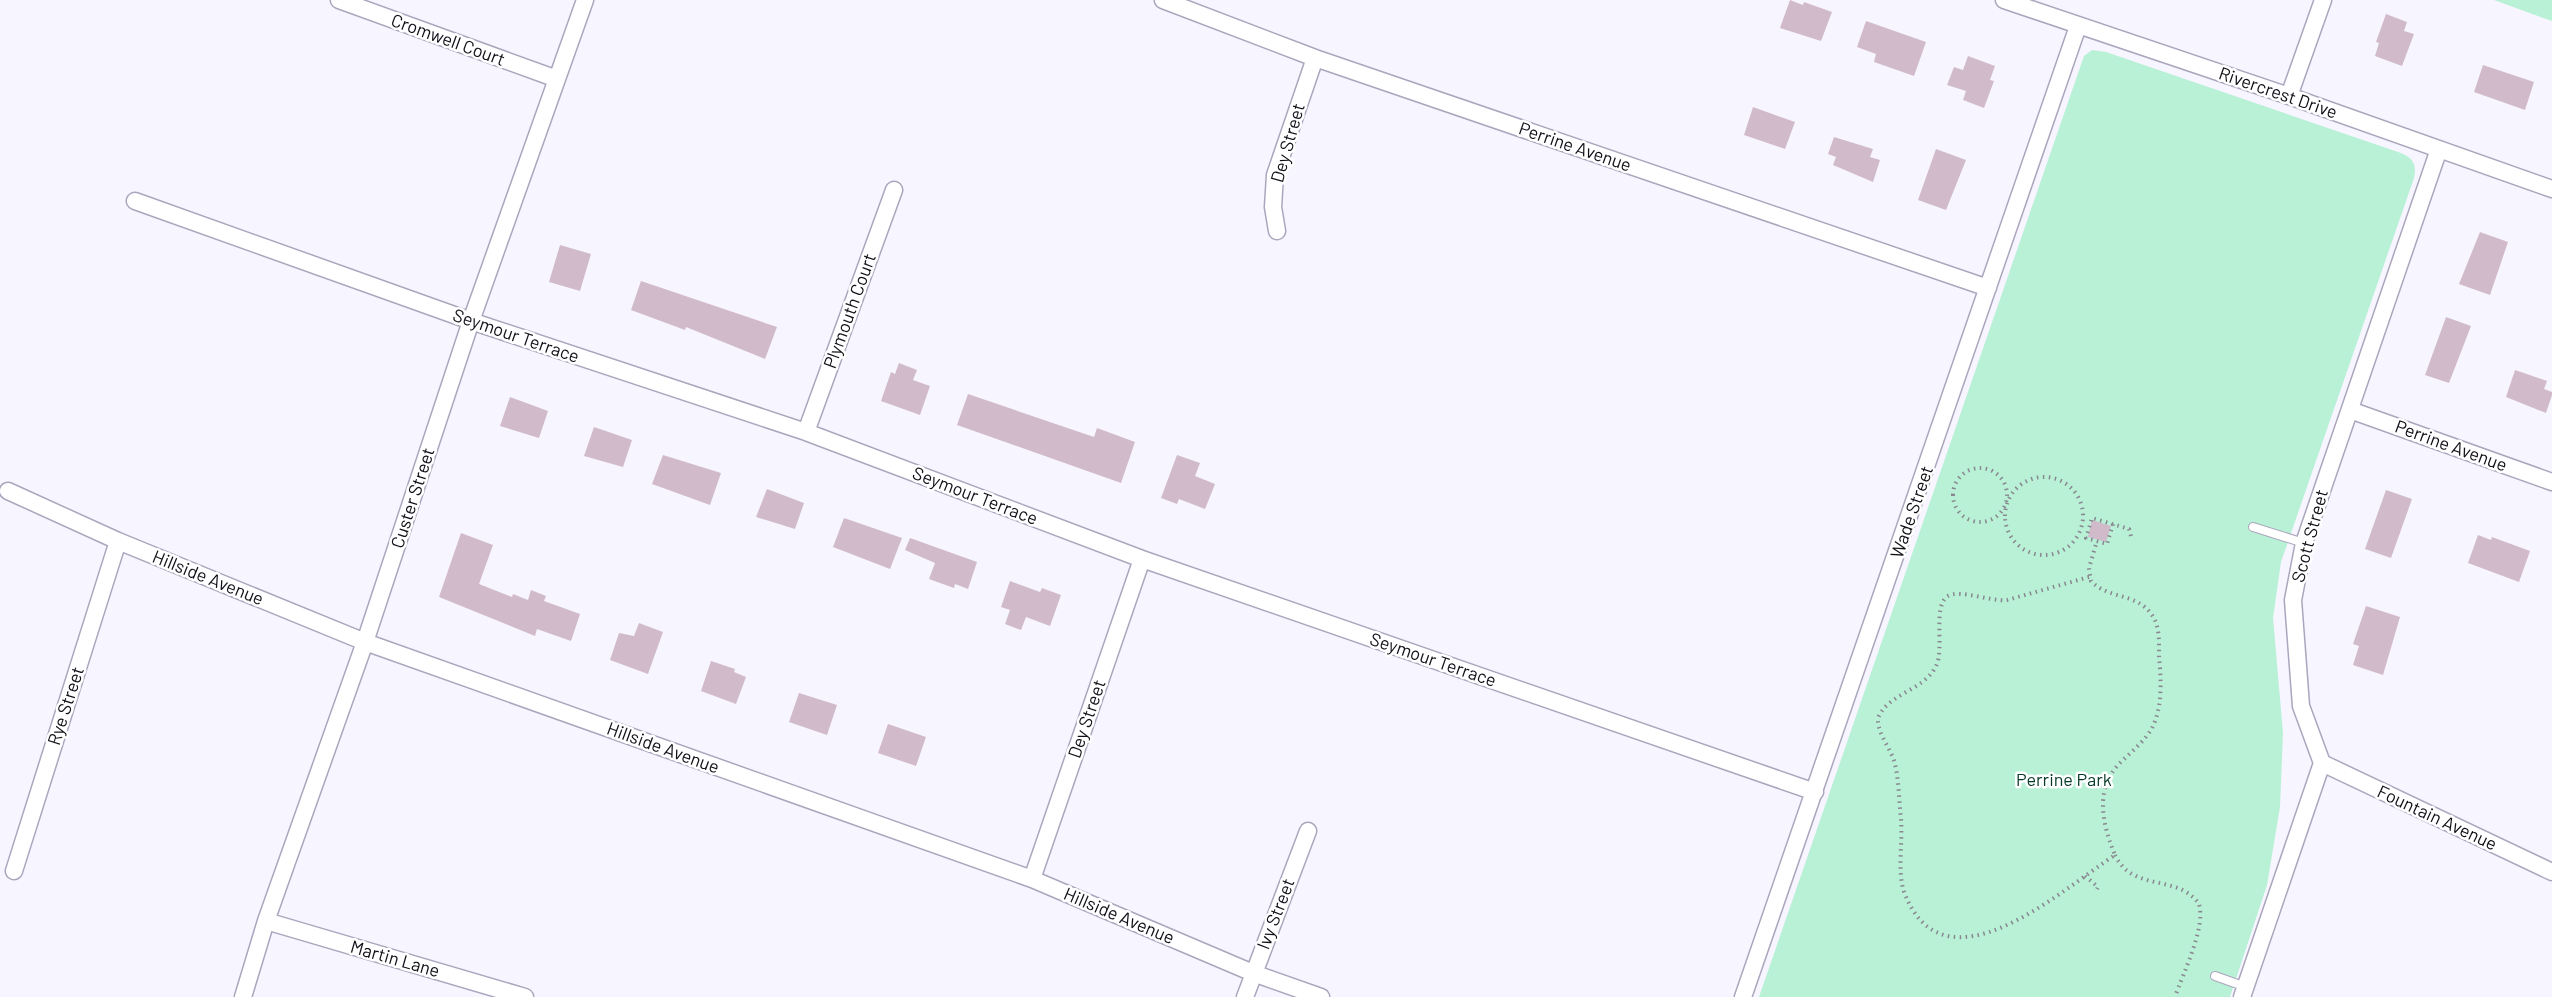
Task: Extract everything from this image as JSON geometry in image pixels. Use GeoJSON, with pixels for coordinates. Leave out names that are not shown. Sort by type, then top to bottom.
{"type":"FeatureCollection","features":[{"type":"Feature","properties":{"kind":"street","name":"Cromwell Court"},"geometry":{"type":"LineString","coordinates":[[339,0],[557,79]]}},
{"type":"Feature","properties":{"kind":"street","name":"Custer Street"},"geometry":{"type":"LineString","coordinates":[[243,997],[266,921],[365,642],[471,321],[585,0]]}},
{"type":"Feature","properties":{"kind":"street","name":"Perrine Avenue"},"geometry":{"type":"LineString","coordinates":[[1163,0],[1315,58],[1988,288]]}},
{"type":"Feature","properties":{"kind":"street","name":"Rivercrest Drive"},"geometry":{"type":"LineString","coordinates":[[2004,0],[2289,96],[2552,189]]}},
{"type":"Feature","properties":{"kind":"street"},"geometry":{"type":"LineString","coordinates":[[2289,96],[2324,0]]}},
{"type":"Feature","properties":{"kind":"street","name":"Wade Street"},"geometry":{"type":"LineString","coordinates":[[1743,997],[2078,26]]}},
{"type":"Feature","properties":{"kind":"street","name":"Dey Street"},"geometry":{"type":"LineString","coordinates":[[1276,231],[1273,207],[1275,175],[1315,58]]}},
{"type":"Feature","properties":{"kind":"street","name":"Scott Street"},"geometry":{"type":"LineString","coordinates":[[2322,763],[2301,706],[2293,600],[2304,543],[2439,149]]}},
{"type":"Feature","properties":{"kind":"street","name":"Plymouth Court"},"geometry":{"type":"LineString","coordinates":[[806,432],[894,190]]}},
{"type":"Feature","properties":{"kind":"street","name":"Seymour Terrace"},"geometry":{"type":"LineString","coordinates":[[135,201],[471,321],[806,432],[1142,559],[1815,792]]}},
{"type":"Feature","properties":{"kind":"street","name":"Perrine Avenue"},"geometry":{"type":"LineString","coordinates":[[2350,410],[2552,482]]}},
{"type":"Feature","properties":{"kind":"street","name":"Hillside Avenue"},"geometry":{"type":"LineString","coordinates":[[8,491],[118,541],[365,642],[1032,879],[1253,972],[1321,997]]}},
{"type":"Feature","properties":{"kind":"street","name":"Rye Street"},"geometry":{"type":"LineString","coordinates":[[14,871],[118,541]]}},
{"type":"Feature","properties":{"kind":"street","name":"Dey Street"},"geometry":{"type":"LineString","coordinates":[[1032,879],[1142,559]]}},
{"type":"Feature","properties":{"kind":"street"},"geometry":{"type":"LineString","coordinates":[[2244,992],[2322,763]]}},
{"type":"Feature","properties":{"kind":"street","name":"Fountain Avenue"},"geometry":{"type":"LineString","coordinates":[[2322,763],[2552,872]]}},
{"type":"Feature","properties":{"kind":"street","name":"Ivy Street"},"geometry":{"type":"LineString","coordinates":[[1245,997],[1308,831]]}},
{"type":"Feature","properties":{"kind":"street","name":"Martin Lane"},"geometry":{"type":"LineString","coordinates":[[266,921],[525,997]]}},
{"type":"Feature","properties":{"kind":"lane"},"geometry":{"type":"LineString","coordinates":[[2253,527],[2304,543]]}},
{"type":"Feature","properties":{"kind":"lane"},"geometry":{"type":"LineString","coordinates":[[2215,976],[2244,992]]}},
{"type":"Feature","properties":{"kind":"path"},"geometry":{"type":"LineString","coordinates":[[2007,503],[2000,514],[1989,521],[1977,523],[1965,518],[1956,509],[1952,498],[1954,485],[1960,475],[1971,468],[1983,467],[1995,471],[2003,480],[2008,491],[2007,503],[2005,516],[2007,528],[2017,543],[2033,553],[2045,555],[2058,552],[2077,537],[2082,526],[2081,502],[2070,487],[2055,478],[2031,478],[2021,484],[2007,503]]}},
{"type":"Feature","properties":{"kind":"path"},"geometry":{"type":"LineString","coordinates":[[2113,524],[2107,544],[2086,538],[2092,518],[2113,524],[2129,529],[2132,540]]}},
{"type":"Feature","properties":{"kind":"path"},"geometry":{"type":"LineString","coordinates":[[2082,526],[2089,528]]}},
{"type":"Feature","properties":{"kind":"path"},"geometry":{"type":"LineString","coordinates":[[2097,541],[2089,568],[2089,577],[2104,592],[2128,597],[2146,607],[2155,620],[2159,643],[2161,677],[2155,721],[2144,738],[2111,773],[2103,795],[2102,815],[2121,867],[2129,874],[2184,891],[2199,904],[2201,915],[2198,930],[2175,997]]}},
{"type":"Feature","properties":{"kind":"path"},"geometry":{"type":"LineString","coordinates":[[2089,577],[2082,577],[2007,600],[1956,593],[1947,597],[1940,607],[1937,664],[1921,683],[1884,708],[1880,713],[1878,723],[1895,765],[1902,837],[1904,891],[1916,914],[1934,935],[1949,941],[1971,942],[1983,938],[2037,912],[2115,855]]}},
{"type":"Feature","properties":{"kind":"path"},"geometry":{"type":"LineString","coordinates":[[2085,876],[2098,887],[2097,889]]}},
{"type":"Feature","properties":{"kind":"green space"},"geometry":{"type":"Polygon","coordinates":[[[2494,0],[2552,0],[2552,21],[2494,0]]]}},
{"type":"Feature","properties":{"kind":"green space","name":"Perrine Park"},"geometry":{"type":"Polygon","coordinates":[[[2092,50],[2106,52],[2401,153],[2409,157],[2415,169],[2414,178],[2281,562],[2273,618],[2283,733],[2280,807],[2267,885],[2230,997],[1759,997],[2084,56],[2092,50]]]}},
{"type":"Feature","properties":{"kind":"building"},"geometry":{"type":"Polygon","coordinates":[[[1790,0],[1803,5],[1804,2],[1832,12],[1821,41],[1780,28],[1790,0]]]}},
{"type":"Feature","properties":{"kind":"building"},"geometry":{"type":"Polygon","coordinates":[[[2386,14],[2407,22],[2404,31],[2414,34],[2402,66],[2375,56],[2379,43],[2376,42],[2386,14]]]}},
{"type":"Feature","properties":{"kind":"building"},"geometry":{"type":"Polygon","coordinates":[[[1866,21],[1926,42],[1914,76],[1874,62],[1876,54],[1857,47],[1866,21]]]}},
{"type":"Feature","properties":{"kind":"building"},"geometry":{"type":"Polygon","coordinates":[[[1968,56],[1995,66],[1990,80],[1994,81],[1984,108],[1963,100],[1966,91],[1947,85],[1954,67],[1963,70],[1968,56]]]}},
{"type":"Feature","properties":{"kind":"building"},"geometry":{"type":"Polygon","coordinates":[[[2483,65],[2534,82],[2525,110],[2474,92],[2483,65]]]}},
{"type":"Feature","properties":{"kind":"building"},"geometry":{"type":"Polygon","coordinates":[[[1753,107],[1795,122],[1785,149],[1744,135],[1753,107]]]}},
{"type":"Feature","properties":{"kind":"building"},"geometry":{"type":"Polygon","coordinates":[[[1834,137],[1873,149],[1870,157],[1880,160],[1873,182],[1833,165],[1836,157],[1828,154],[1834,137]]]}},
{"type":"Feature","properties":{"kind":"building"},"geometry":{"type":"Polygon","coordinates":[[[1936,149],[1966,160],[1946,210],[1918,200],[1936,149]]]}},
{"type":"Feature","properties":{"kind":"building"},"geometry":{"type":"Polygon","coordinates":[[[2480,232],[2508,242],[2490,295],[2459,284],[2480,232]]]}},
{"type":"Feature","properties":{"kind":"building"},"geometry":{"type":"Polygon","coordinates":[[[560,245],[591,254],[580,291],[549,282],[560,245]]]}},
{"type":"Feature","properties":{"kind":"building"},"geometry":{"type":"Polygon","coordinates":[[[641,281],[777,327],[765,359],[686,327],[685,330],[631,310],[641,281]]]}},
{"type":"Feature","properties":{"kind":"building"},"geometry":{"type":"Polygon","coordinates":[[[2446,317],[2471,326],[2449,383],[2425,375],[2446,317]]]}},
{"type":"Feature","properties":{"kind":"building"},"geometry":{"type":"Polygon","coordinates":[[[899,363],[917,370],[913,380],[930,386],[920,415],[881,401],[891,372],[895,374],[899,363]]]}},
{"type":"Feature","properties":{"kind":"building"},"geometry":{"type":"Polygon","coordinates":[[[2515,370],[2547,381],[2544,389],[2552,392],[2552,395],[2546,413],[2506,397],[2515,370]]]}},
{"type":"Feature","properties":{"kind":"building"},"geometry":{"type":"Polygon","coordinates":[[[968,394],[1094,437],[1097,428],[1135,442],[1121,483],[957,425],[968,394]]]}},
{"type":"Feature","properties":{"kind":"building"},"geometry":{"type":"Polygon","coordinates":[[[510,397],[548,411],[539,438],[500,426],[510,397]]]}},
{"type":"Feature","properties":{"kind":"building"},"geometry":{"type":"Polygon","coordinates":[[[594,427],[632,440],[623,467],[584,456],[594,427]]]}},
{"type":"Feature","properties":{"kind":"building"},"geometry":{"type":"Polygon","coordinates":[[[663,455],[721,473],[710,505],[652,484],[663,455]]]}},
{"type":"Feature","properties":{"kind":"building"},"geometry":{"type":"Polygon","coordinates":[[[1177,455],[1200,463],[1195,476],[1215,484],[1205,509],[1179,499],[1177,504],[1161,498],[1177,455]]]}},
{"type":"Feature","properties":{"kind":"building"},"geometry":{"type":"Polygon","coordinates":[[[767,489],[804,503],[795,529],[756,517],[767,489]]]}},
{"type":"Feature","properties":{"kind":"building"},"geometry":{"type":"Polygon","coordinates":[[[2386,490],[2412,499],[2391,558],[2365,549],[2386,490]]]}},
{"type":"Feature","properties":{"kind":"building"},"geometry":{"type":"Polygon","coordinates":[[[844,518],[902,538],[890,569],[833,547],[844,518]]]}},
{"type":"Feature","properties":{"kind":"building"},"geometry":{"type":"Polygon","coordinates":[[[2092,520],[2111,526],[2106,542],[2088,537],[2092,520]]]}},
{"type":"Feature","properties":{"kind":"building"},"geometry":{"type":"Polygon","coordinates":[[[461,533],[493,545],[479,584],[512,597],[513,594],[528,600],[531,590],[546,596],[544,601],[580,614],[571,641],[537,629],[535,636],[439,597],[461,533]]]}},
{"type":"Feature","properties":{"kind":"building"},"geometry":{"type":"Polygon","coordinates":[[[2478,535],[2491,540],[2492,537],[2530,551],[2519,582],[2468,563],[2478,535]]]}},
{"type":"Feature","properties":{"kind":"building"},"geometry":{"type":"Polygon","coordinates":[[[910,538],[977,562],[968,589],[955,584],[954,588],[929,579],[935,563],[905,550],[910,538]]]}},
{"type":"Feature","properties":{"kind":"building"},"geometry":{"type":"Polygon","coordinates":[[[1010,581],[1040,592],[1042,588],[1061,595],[1050,626],[1026,617],[1021,630],[1005,624],[1010,610],[1001,607],[1010,581]]]}},
{"type":"Feature","properties":{"kind":"building"},"geometry":{"type":"Polygon","coordinates":[[[2366,606],[2400,617],[2383,675],[2353,665],[2359,646],[2353,644],[2366,606]]]}},
{"type":"Feature","properties":{"kind":"building"},"geometry":{"type":"Polygon","coordinates":[[[639,623],[663,632],[648,674],[610,660],[619,633],[634,636],[639,623]]]}},
{"type":"Feature","properties":{"kind":"building"},"geometry":{"type":"Polygon","coordinates":[[[711,661],[735,669],[734,672],[746,677],[736,704],[701,691],[711,661]]]}},
{"type":"Feature","properties":{"kind":"building"},"geometry":{"type":"Polygon","coordinates":[[[799,693],[837,705],[827,735],[789,722],[799,693]]]}},
{"type":"Feature","properties":{"kind":"building"},"geometry":{"type":"Polygon","coordinates":[[[888,724],[926,737],[916,766],[878,753],[888,724]]]}}]}
